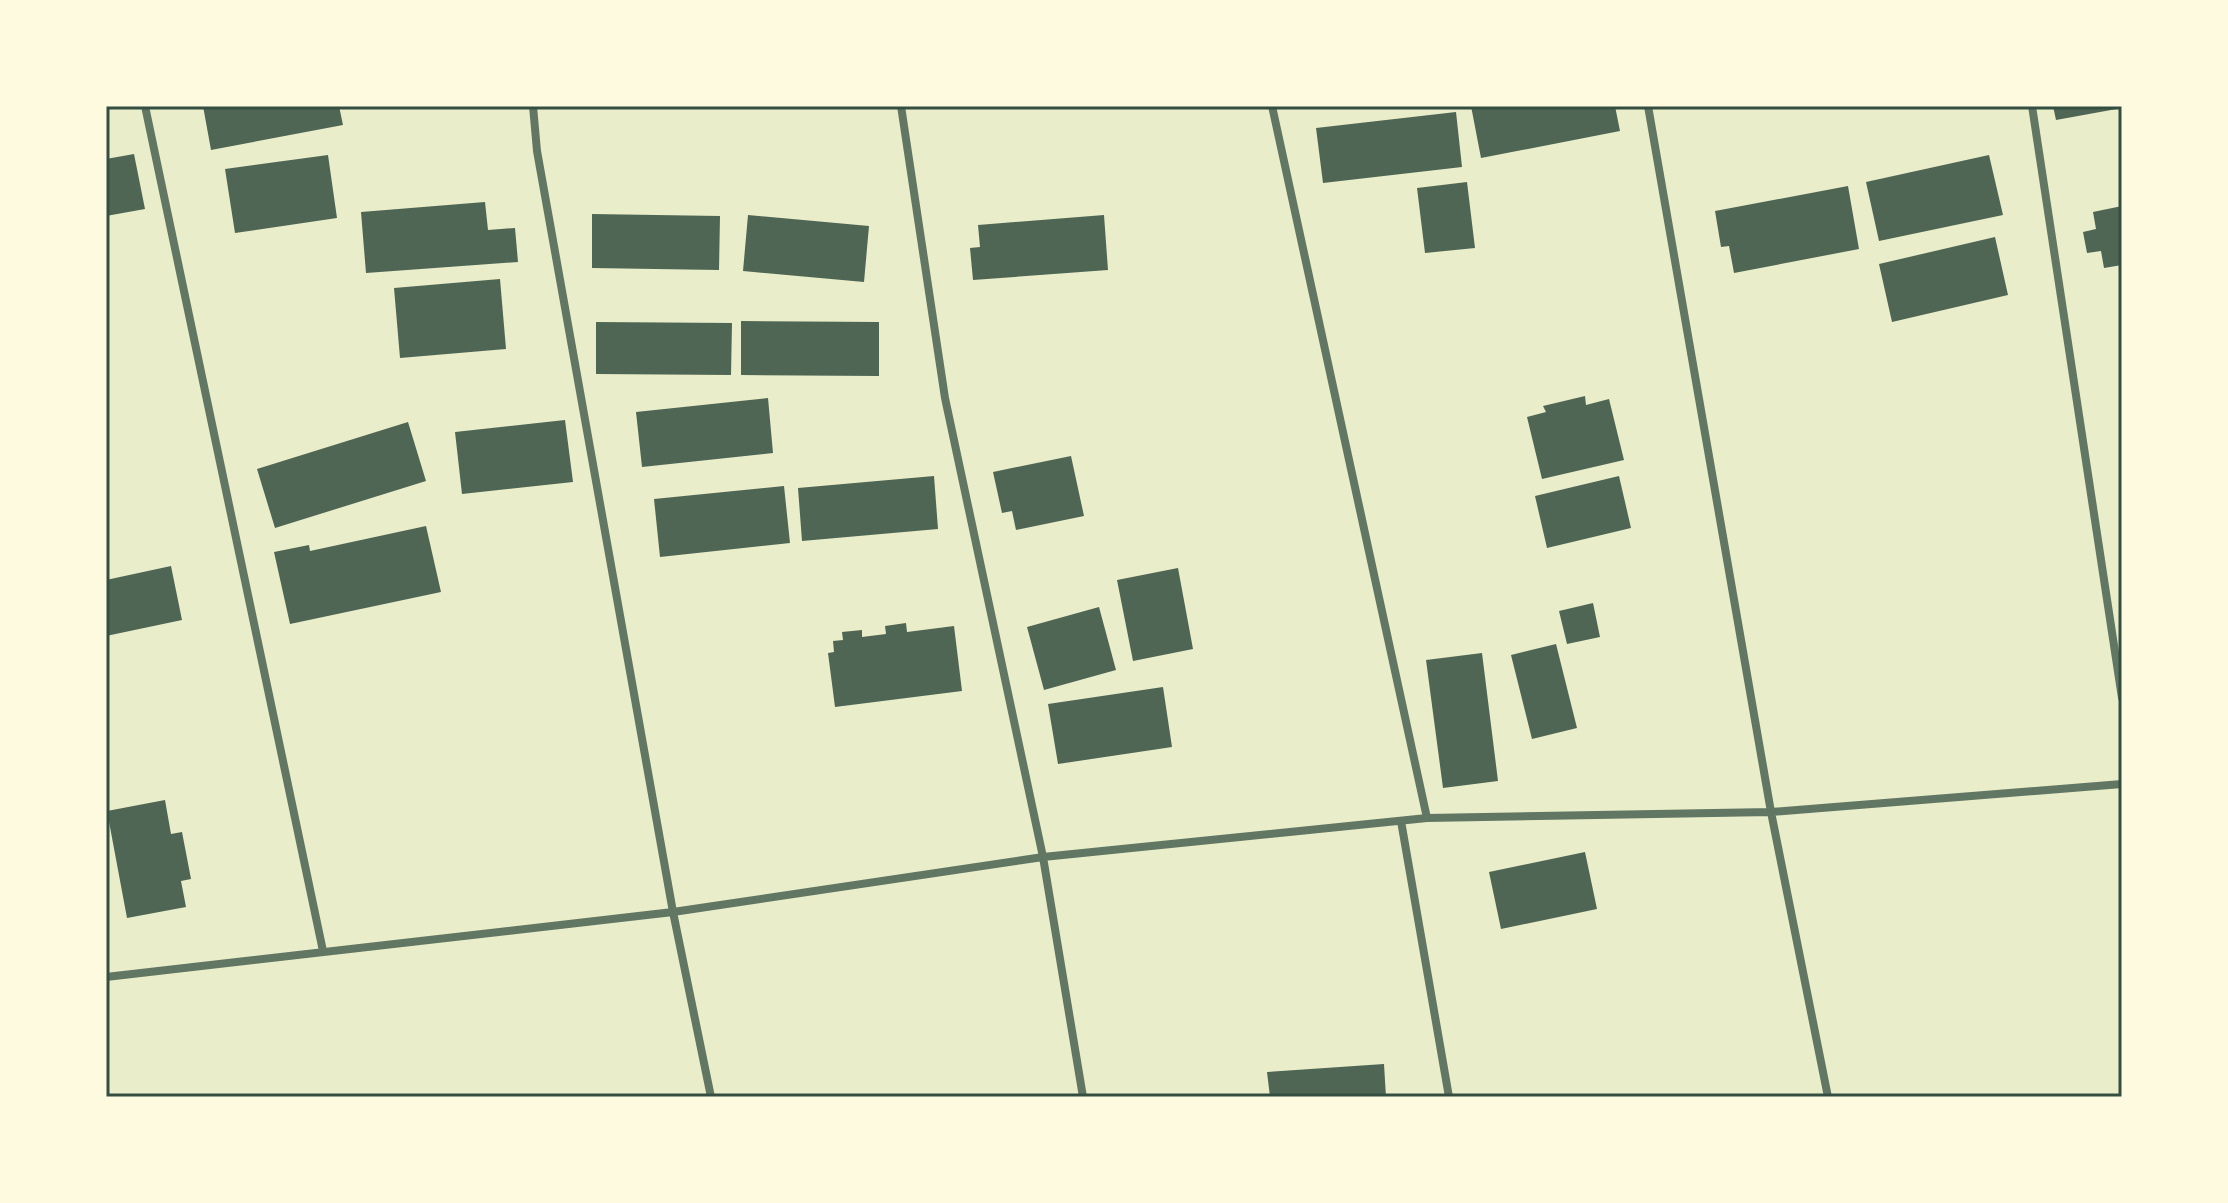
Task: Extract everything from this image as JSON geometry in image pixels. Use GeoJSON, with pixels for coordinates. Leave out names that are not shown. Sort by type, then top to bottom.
{"type":"FeatureCollection","features":[{"type":"Feature","properties":{"kind":"street"},"geometry":{"type":"LineString","coordinates":[[145,106],[323,951]]}},
{"type":"Feature","properties":{"kind":"street"},"geometry":{"type":"LineString","coordinates":[[533,106],[537,151],[673,912],[711,1097]]}},
{"type":"Feature","properties":{"kind":"street"},"geometry":{"type":"LineString","coordinates":[[901,106],[945,398],[1043,857],[1083,1097]]}},
{"type":"Feature","properties":{"kind":"street"},"geometry":{"type":"LineString","coordinates":[[1272,106],[1427,818]]}},
{"type":"Feature","properties":{"kind":"street"},"geometry":{"type":"LineString","coordinates":[[1648,106],[1771,812],[1828,1097]]}},
{"type":"Feature","properties":{"kind":"street"},"geometry":{"type":"LineString","coordinates":[[2032,106],[2122,698]]}},
{"type":"Feature","properties":{"kind":"street"},"geometry":{"type":"LineString","coordinates":[[106,977],[673,912],[1043,857],[1427,818],[1771,812],[2122,784]]}},
{"type":"Feature","properties":{"kind":"street"},"geometry":{"type":"LineString","coordinates":[[1401,821],[1449,1097]]}},
{"type":"Feature","properties":{"kind":"building"},"geometry":{"type":"Polygon","coordinates":[[[203,106],[339,106],[343,125],[211,150],[203,106]]]}},
{"type":"Feature","properties":{"kind":"building"},"geometry":{"type":"Polygon","coordinates":[[[1471,106],[1615,106],[1620,131],[1481,158],[1471,106]]]}},
{"type":"Feature","properties":{"kind":"building"},"geometry":{"type":"Polygon","coordinates":[[[2053,106],[2122,106],[2122,108],[2056,120],[2053,106]]]}},
{"type":"Feature","properties":{"kind":"building"},"geometry":{"type":"Polygon","coordinates":[[[1456,112],[1462,167],[1323,183],[1316,128],[1456,112]]]}},
{"type":"Feature","properties":{"kind":"building"},"geometry":{"type":"Polygon","coordinates":[[[134,154],[145,209],[106,216],[106,159],[134,154]]]}},
{"type":"Feature","properties":{"kind":"building"},"geometry":{"type":"Polygon","coordinates":[[[328,155],[337,218],[235,233],[225,169],[328,155]]]}},
{"type":"Feature","properties":{"kind":"building"},"geometry":{"type":"Polygon","coordinates":[[[1989,155],[2003,215],[1879,241],[1866,182],[1989,155]]]}},
{"type":"Feature","properties":{"kind":"building"},"geometry":{"type":"Polygon","coordinates":[[[1467,182],[1475,248],[1425,253],[1417,188],[1467,182]]]}},
{"type":"Feature","properties":{"kind":"building"},"geometry":{"type":"Polygon","coordinates":[[[1848,186],[1859,249],[1734,273],[1729,246],[1721,247],[1715,211],[1848,186]]]}},
{"type":"Feature","properties":{"kind":"building"},"geometry":{"type":"Polygon","coordinates":[[[485,202],[488,230],[515,228],[518,262],[366,273],[361,212],[485,202]]]}},
{"type":"Feature","properties":{"kind":"building"},"geometry":{"type":"Polygon","coordinates":[[[2122,206],[2122,265],[2104,268],[2101,251],[2087,253],[2083,232],[2096,229],[2093,212],[2122,206]]]}},
{"type":"Feature","properties":{"kind":"building"},"geometry":{"type":"Polygon","coordinates":[[[592,214],[720,216],[719,270],[592,268],[592,214]]]}},
{"type":"Feature","properties":{"kind":"building"},"geometry":{"type":"Polygon","coordinates":[[[748,215],[869,226],[864,282],[743,271],[748,215]]]}},
{"type":"Feature","properties":{"kind":"building"},"geometry":{"type":"Polygon","coordinates":[[[1104,215],[1108,270],[973,280],[970,248],[980,247],[978,225],[1104,215]]]}},
{"type":"Feature","properties":{"kind":"building"},"geometry":{"type":"Polygon","coordinates":[[[1995,237],[2008,295],[1892,322],[1879,264],[1995,237]]]}},
{"type":"Feature","properties":{"kind":"building"},"geometry":{"type":"Polygon","coordinates":[[[500,279],[506,349],[400,358],[394,288],[500,279]]]}},
{"type":"Feature","properties":{"kind":"building"},"geometry":{"type":"Polygon","coordinates":[[[741,321],[879,322],[879,376],[741,375],[741,321]]]}},
{"type":"Feature","properties":{"kind":"building"},"geometry":{"type":"Polygon","coordinates":[[[596,322],[732,323],[731,375],[596,374],[596,322]]]}},
{"type":"Feature","properties":{"kind":"building"},"geometry":{"type":"Polygon","coordinates":[[[1585,396],[1586,405],[1609,399],[1624,460],[1542,479],[1527,417],[1546,412],[1543,406],[1585,396]]]}},
{"type":"Feature","properties":{"kind":"building"},"geometry":{"type":"Polygon","coordinates":[[[768,398],[773,453],[642,467],[636,412],[768,398]]]}},
{"type":"Feature","properties":{"kind":"building"},"geometry":{"type":"Polygon","coordinates":[[[565,420],[573,482],[462,494],[455,432],[565,420]]]}},
{"type":"Feature","properties":{"kind":"building"},"geometry":{"type":"Polygon","coordinates":[[[408,422],[426,481],[275,528],[257,469],[408,422]]]}},
{"type":"Feature","properties":{"kind":"building"},"geometry":{"type":"Polygon","coordinates":[[[1071,456],[1084,516],[1016,530],[1012,511],[1002,513],[993,472],[1071,456]]]}},
{"type":"Feature","properties":{"kind":"building"},"geometry":{"type":"Polygon","coordinates":[[[934,476],[938,529],[802,541],[798,488],[934,476]]]}},
{"type":"Feature","properties":{"kind":"building"},"geometry":{"type":"Polygon","coordinates":[[[1619,476],[1631,528],[1547,548],[1535,496],[1619,476]]]}},
{"type":"Feature","properties":{"kind":"building"},"geometry":{"type":"Polygon","coordinates":[[[784,486],[790,543],[660,557],[654,499],[784,486]]]}},
{"type":"Feature","properties":{"kind":"building"},"geometry":{"type":"Polygon","coordinates":[[[426,526],[441,592],[290,624],[274,552],[309,545],[310,551],[426,526]]]}},
{"type":"Feature","properties":{"kind":"building"},"geometry":{"type":"Polygon","coordinates":[[[171,566],[182,620],[106,636],[106,580],[171,566]]]}},
{"type":"Feature","properties":{"kind":"building"},"geometry":{"type":"Polygon","coordinates":[[[1178,568],[1193,649],[1133,661],[1117,580],[1178,568]]]}},
{"type":"Feature","properties":{"kind":"building"},"geometry":{"type":"Polygon","coordinates":[[[1593,603],[1600,637],[1567,644],[1559,611],[1593,603]]]}},
{"type":"Feature","properties":{"kind":"building"},"geometry":{"type":"Polygon","coordinates":[[[1099,607],[1116,670],[1044,690],[1027,627],[1099,607]]]}},
{"type":"Feature","properties":{"kind":"building"},"geometry":{"type":"Polygon","coordinates":[[[906,623],[907,632],[954,626],[962,691],[835,707],[828,653],[834,652],[833,641],[843,640],[842,632],[862,630],[862,637],[886,634],[885,626],[906,623]]]}},
{"type":"Feature","properties":{"kind":"building"},"geometry":{"type":"Polygon","coordinates":[[[1556,644],[1577,728],[1532,739],[1511,655],[1556,644]]]}},
{"type":"Feature","properties":{"kind":"building"},"geometry":{"type":"Polygon","coordinates":[[[1482,653],[1498,781],[1443,788],[1426,660],[1482,653]]]}},
{"type":"Feature","properties":{"kind":"building"},"geometry":{"type":"Polygon","coordinates":[[[1163,687],[1172,747],[1058,764],[1048,704],[1163,687]]]}},
{"type":"Feature","properties":{"kind":"building"},"geometry":{"type":"Polygon","coordinates":[[[165,800],[171,834],[182,832],[191,879],[181,881],[186,907],[127,918],[107,811],[165,800]]]}},
{"type":"Feature","properties":{"kind":"building"},"geometry":{"type":"Polygon","coordinates":[[[1585,852],[1597,909],[1501,929],[1489,872],[1585,852]]]}},
{"type":"Feature","properties":{"kind":"building"},"geometry":{"type":"Polygon","coordinates":[[[1384,1064],[1386,1097],[1270,1097],[1267,1072],[1384,1064]]]}}]}
